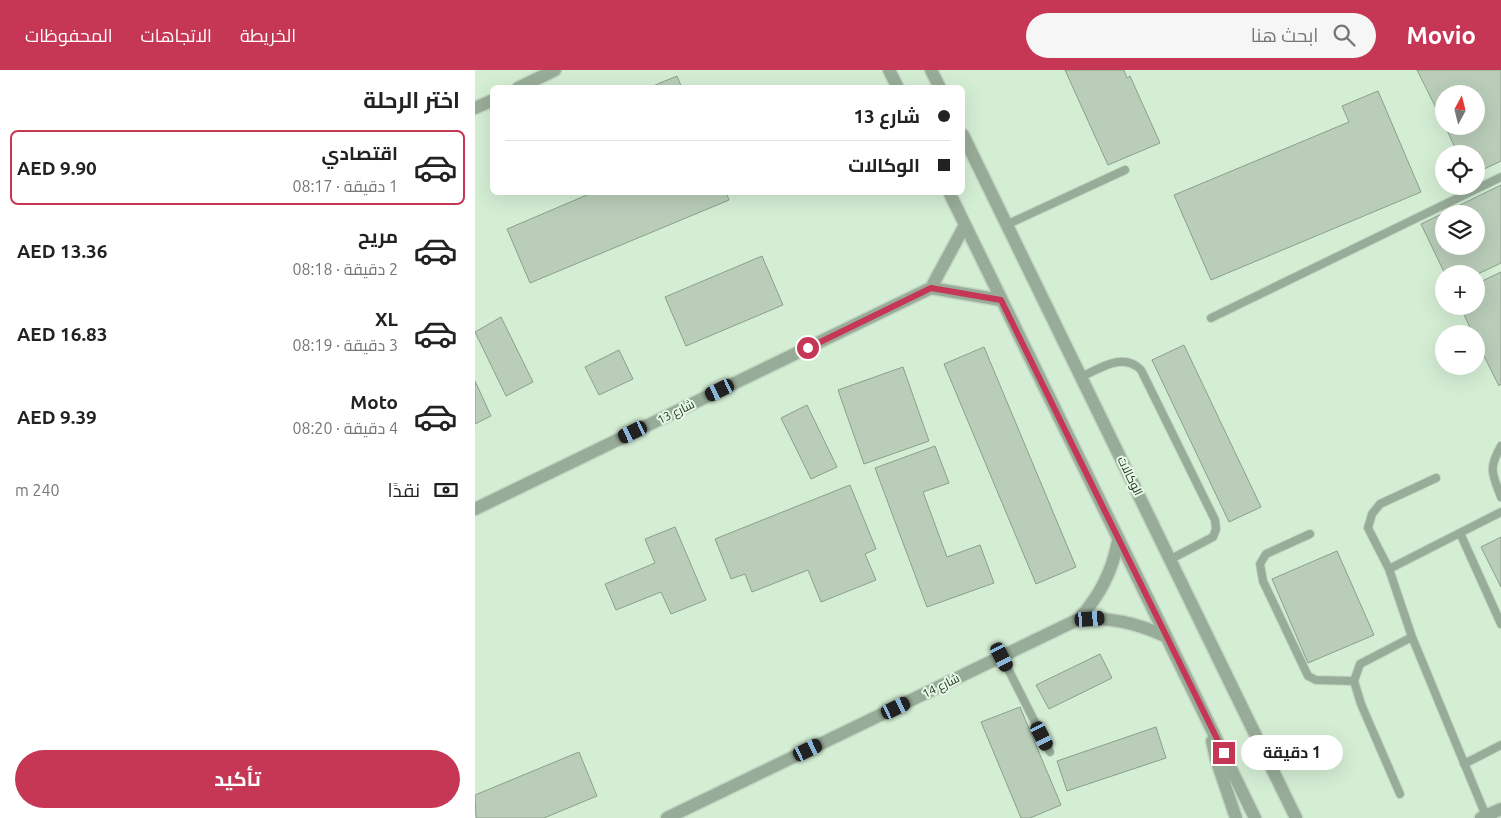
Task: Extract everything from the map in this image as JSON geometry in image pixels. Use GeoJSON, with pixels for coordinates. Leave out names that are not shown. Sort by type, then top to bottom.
{"type":"FeatureCollection","features":[{"type":"Feature","properties":{"kind":"street"},"geometry":{"type":"LineString","coordinates":[[524,85],[555,70]]}},
{"type":"Feature","properties":{"kind":"street"},"geometry":{"type":"LineString","coordinates":[[889,70],[896,85]]}},
{"type":"Feature","properties":{"kind":"street"},"geometry":{"type":"LineString","coordinates":[[931,70],[938,85]]}},
{"type":"Feature","properties":{"kind":"street"},"geometry":{"type":"LineString","coordinates":[[475,108],[490,101]]}},
{"type":"Feature","properties":{"kind":"street","name":"الوكالات"},"geometry":{"type":"LineString","coordinates":[[965,139],[1005,225],[1171,559],[1296,818]]}},
{"type":"Feature","properties":{"kind":"street"},"geometry":{"type":"LineString","coordinates":[[950,195],[1255,818]]}},
{"type":"Feature","properties":{"kind":"street"},"geometry":{"type":"LineString","coordinates":[[965,225],[931,288],[1001,300]]}},
{"type":"Feature","properties":{"kind":"street","name":"شارع 13"},"geometry":{"type":"LineString","coordinates":[[475,509],[931,288]]}},
{"type":"Feature","properties":{"kind":"street","name":"شارع 14"},"geometry":{"type":"LineString","coordinates":[[1079,620],[1094,602],[1106,582],[1114,561],[1118,541]]}},
{"type":"Feature","properties":{"kind":"street","name":"شارع 14"},"geometry":{"type":"LineString","coordinates":[[667,818],[1079,620],[1101,618],[1122,620],[1165,636]]}},
{"type":"Feature","properties":{"kind":"street"},"geometry":{"type":"LineString","coordinates":[[1208,721],[1216,759],[1236,818]]}},
{"type":"Feature","properties":{"kind":"street"},"geometry":{"type":"LineString","coordinates":[[1483,817],[1501,809]]}},
{"type":"Feature","properties":{"kind":"lane"},"geometry":{"type":"LineString","coordinates":[[1005,225],[1125,170]]}},
{"type":"Feature","properties":{"kind":"lane"},"geometry":{"type":"LineString","coordinates":[[1211,318],[1501,177]]}},
{"type":"Feature","properties":{"kind":"lane"},"geometry":{"type":"LineString","coordinates":[[1081,376],[1120,361],[1133,362],[1141,370],[1163,414],[1215,520],[1216,530],[1213,537],[1171,559]]}},
{"type":"Feature","properties":{"kind":"lane"},"geometry":{"type":"LineString","coordinates":[[1501,446],[1493,461],[1493,468],[1501,497]]}},
{"type":"Feature","properties":{"kind":"lane"},"geometry":{"type":"LineString","coordinates":[[1436,478],[1379,504],[1372,514],[1368,528],[1389,569],[1412,637],[1464,764],[1483,817]]}},
{"type":"Feature","properties":{"kind":"lane"},"geometry":{"type":"LineString","coordinates":[[1389,569],[1501,512]]}},
{"type":"Feature","properties":{"kind":"lane"},"geometry":{"type":"LineString","coordinates":[[1460,533],[1501,624]]}},
{"type":"Feature","properties":{"kind":"lane"},"geometry":{"type":"LineString","coordinates":[[1310,534],[1266,554],[1260,564],[1263,581],[1308,676],[1316,680],[1354,681]]}},
{"type":"Feature","properties":{"kind":"lane"},"geometry":{"type":"LineString","coordinates":[[1400,794],[1361,704],[1354,681],[1360,664],[1412,637]]}},
{"type":"Feature","properties":{"kind":"lane"},"geometry":{"type":"LineString","coordinates":[[1002,657],[1050,752]]}},
{"type":"Feature","properties":{"kind":"lane"},"geometry":{"type":"LineString","coordinates":[[1464,764],[1501,745]]}},
{"type":"Feature","properties":{"kind":"shaded area"},"geometry":{"type":"Polygon","coordinates":[[[475,70],[1501,70],[1501,818],[475,818],[475,70]]]}},
{"type":"Feature","properties":{"kind":"building"},"geometry":{"type":"Polygon","coordinates":[[[1065,70],[1124,70],[1127,78],[1130,76],[1160,143],[1108,165],[1065,70]]]}},
{"type":"Feature","properties":{"kind":"building"},"geometry":{"type":"Polygon","coordinates":[[[1417,70],[1501,70],[1501,161],[1485,169],[1485,145],[1454,145],[1449,135],[1485,135],[1485,85],[1435,85],[1435,106],[1417,70]]]}},
{"type":"Feature","properties":{"kind":"building"},"geometry":{"type":"Polygon","coordinates":[[[677,76],[681,85],[655,85],[677,76]]]}},
{"type":"Feature","properties":{"kind":"building"},"geometry":{"type":"Polygon","coordinates":[[[1378,91],[1421,192],[1211,280],[1174,195],[1349,122],[1342,106],[1378,91]]]}},
{"type":"Feature","properties":{"kind":"building"},"geometry":{"type":"Polygon","coordinates":[[[1501,185],[1501,263],[1485,271],[1485,265],[1441,265],[1436,255],[1485,255],[1485,205],[1460,205],[1480,195],[1485,195],[1485,193],[1501,185]]]}},
{"type":"Feature","properties":{"kind":"building"},"geometry":{"type":"Polygon","coordinates":[[[587,195],[727,195],[729,200],[530,283],[507,229],[587,195]]]}},
{"type":"Feature","properties":{"kind":"building"},"geometry":{"type":"Polygon","coordinates":[[[1435,217],[1435,253],[1421,224],[1435,217]]]}},
{"type":"Feature","properties":{"kind":"building"},"geometry":{"type":"Polygon","coordinates":[[[762,256],[783,305],[686,346],[665,297],[762,256]]]}},
{"type":"Feature","properties":{"kind":"building"},"geometry":{"type":"Polygon","coordinates":[[[1501,272],[1501,384],[1499,386],[1485,358],[1485,325],[1469,325],[1464,315],[1485,315],[1485,280],[1501,272]]]}},
{"type":"Feature","properties":{"kind":"building"},"geometry":{"type":"Polygon","coordinates":[[[501,317],[533,382],[506,396],[475,332],[501,317]]]}},
{"type":"Feature","properties":{"kind":"building"},"geometry":{"type":"Polygon","coordinates":[[[1184,345],[1261,507],[1229,522],[1152,360],[1184,345]]]}},
{"type":"Feature","properties":{"kind":"building"},"geometry":{"type":"Polygon","coordinates":[[[984,347],[1076,567],[1036,584],[944,364],[984,347]]]}},
{"type":"Feature","properties":{"kind":"building"},"geometry":{"type":"Polygon","coordinates":[[[619,350],[633,379],[599,395],[585,367],[619,350]]]}},
{"type":"Feature","properties":{"kind":"building"},"geometry":{"type":"Polygon","coordinates":[[[903,367],[929,441],[864,464],[838,390],[903,367]]]}},
{"type":"Feature","properties":{"kind":"building"},"geometry":{"type":"Polygon","coordinates":[[[475,381],[491,416],[475,424],[475,381]]]}},
{"type":"Feature","properties":{"kind":"building"},"geometry":{"type":"Polygon","coordinates":[[[807,405],[837,467],[811,479],[781,418],[807,405]]]}},
{"type":"Feature","properties":{"kind":"building"},"geometry":{"type":"Polygon","coordinates":[[[935,446],[949,483],[923,492],[947,557],[980,545],[994,583],[927,607],[875,468],[935,446]]]}},
{"type":"Feature","properties":{"kind":"building"},"geometry":{"type":"Polygon","coordinates":[[[850,485],[876,549],[865,554],[876,580],[821,602],[808,570],[752,592],[745,574],[731,579],[715,539],[850,485]]]}},
{"type":"Feature","properties":{"kind":"building"},"geometry":{"type":"Polygon","coordinates":[[[675,527],[706,600],[671,614],[661,592],[616,610],[605,584],[655,563],[645,539],[675,527]]]}},
{"type":"Feature","properties":{"kind":"building"},"geometry":{"type":"Polygon","coordinates":[[[1501,537],[1501,587],[1481,547],[1501,537]]]}},
{"type":"Feature","properties":{"kind":"building"},"geometry":{"type":"Polygon","coordinates":[[[1337,551],[1374,635],[1308,663],[1272,579],[1337,551]]]}},
{"type":"Feature","properties":{"kind":"building"},"geometry":{"type":"Polygon","coordinates":[[[1100,654],[1112,678],[1049,709],[1036,685],[1100,654]]]}},
{"type":"Feature","properties":{"kind":"building"},"geometry":{"type":"Polygon","coordinates":[[[1020,707],[1061,805],[1030,818],[1021,818],[981,722],[1020,707]]]}},
{"type":"Feature","properties":{"kind":"building"},"geometry":{"type":"Polygon","coordinates":[[[1156,727],[1166,758],[1067,791],[1057,761],[1156,727]]]}},
{"type":"Feature","properties":{"kind":"building"},"geometry":{"type":"Polygon","coordinates":[[[579,752],[597,796],[544,818],[476,818],[475,795],[579,752]]]}},
{"type":"Feature","properties":{"kind":"route"},"geometry":{"type":"LineString","coordinates":[[808,348],[931,288],[1001,300],[1224,753]]}}]}
